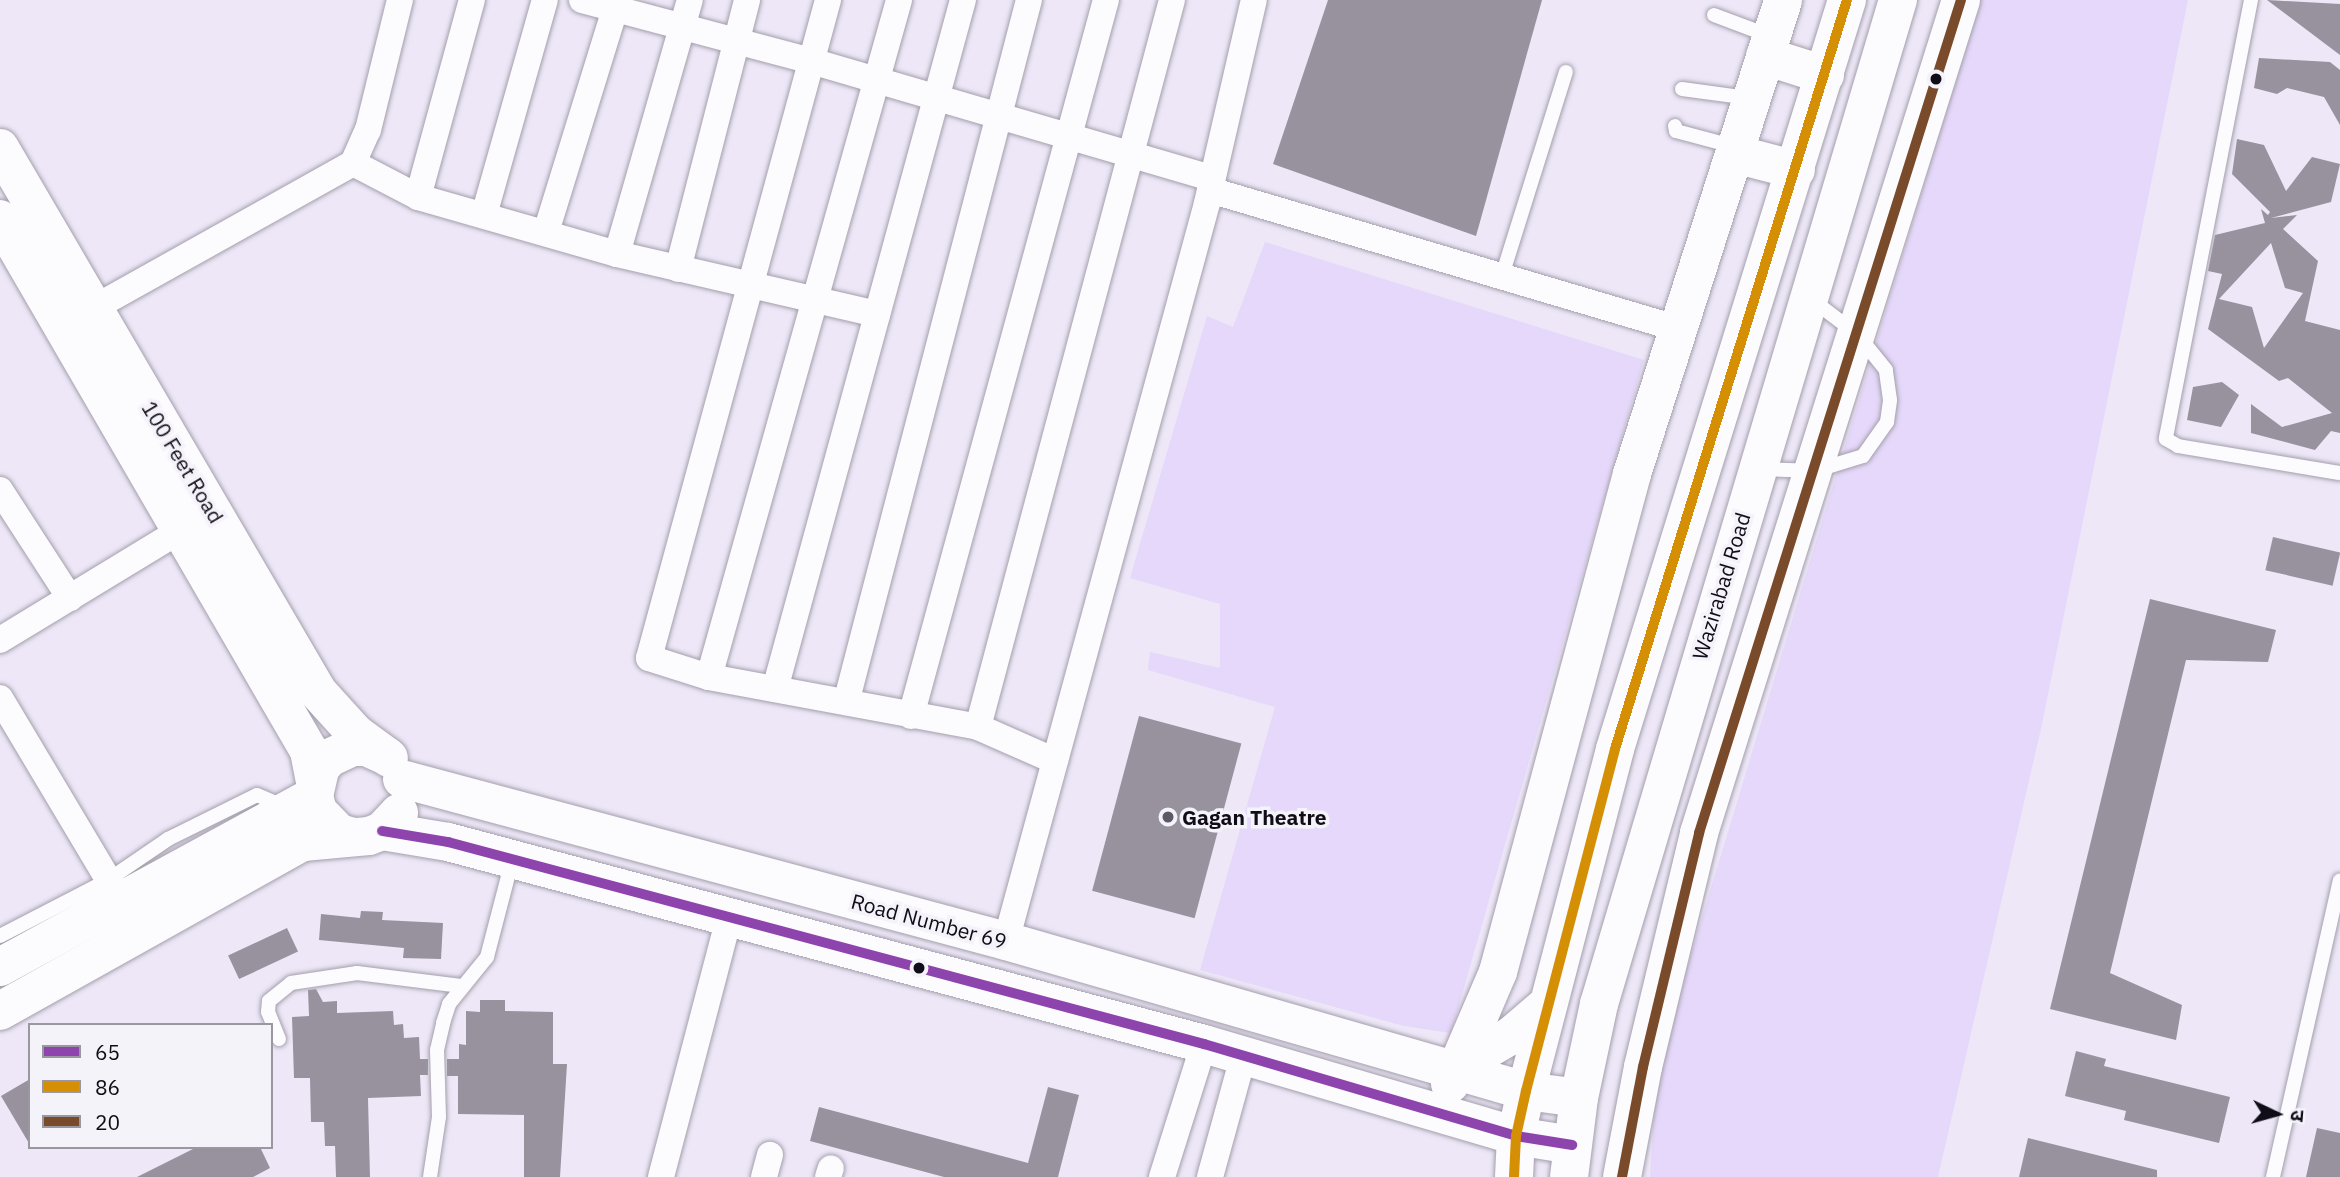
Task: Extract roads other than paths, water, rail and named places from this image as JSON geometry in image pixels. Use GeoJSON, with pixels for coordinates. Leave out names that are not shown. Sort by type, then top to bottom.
{"type":"FeatureCollection","features":[{"type":"Feature","properties":{"kind":"main road"},"geometry":{"type":"LineString","coordinates":[[1443,1113],[1454,1068],[1498,972],[1632,474],[1681,329],[1782,0]]}},
{"type":"Feature","properties":{"kind":"main road"},"geometry":{"type":"LineString","coordinates":[[1514,1177],[1516,1136],[1526,1091],[1615,749],[1847,0]]}},
{"type":"Feature","properties":{"kind":"main road","name":"Wazirabad Road"},"geometry":{"type":"LineString","coordinates":[[1571,1161],[1579,1098],[1606,977],[1807,296],[1898,0]]}},
{"type":"Feature","properties":{"kind":"main road"},"geometry":{"type":"LineString","coordinates":[[1622,1177],[1643,1067],[1699,833],[1961,0]]}},
{"type":"Feature","properties":{"kind":"main road"},"geometry":{"type":"LineString","coordinates":[[1768,46],[1825,75]]}},
{"type":"Feature","properties":{"kind":"main road","name":"100 Feet Road"},"geometry":{"type":"LineString","coordinates":[[0,148],[318,692],[355,733],[396,769]]}},
{"type":"Feature","properties":{"kind":"main road"},"geometry":{"type":"LineString","coordinates":[[1736,151],[1796,170]]}},
{"type":"Feature","properties":{"kind":"main road","name":"100 Feet Road"},"geometry":{"type":"LineString","coordinates":[[0,219],[309,751],[306,795]]}},
{"type":"Feature","properties":{"kind":"main road"},"geometry":{"type":"LineString","coordinates":[[0,967],[115,890],[306,795],[329,758],[340,751],[366,747],[396,769],[401,809],[369,834],[303,842],[0,1011]]}},
{"type":"Feature","properties":{"kind":"main road","name":"Road Number 69"},"geometry":{"type":"LineString","coordinates":[[396,769],[1454,1068],[1526,1091],[1579,1098]]}},
{"type":"Feature","properties":{"kind":"main road"},"geometry":{"type":"LineString","coordinates":[[306,795],[327,824],[512,860],[1204,1044],[1516,1136],[1571,1161]]}},
{"type":"Feature","properties":{"kind":"main road"},"geometry":{"type":"LineString","coordinates":[[1454,1068],[1511,1035],[1548,1004]]}},
{"type":"Feature","properties":{"kind":"street"},"geometry":{"type":"LineString","coordinates":[[92,309],[353,163],[368,130],[400,0]]}},
{"type":"Feature","properties":{"kind":"street"},"geometry":{"type":"LineString","coordinates":[[418,197],[472,0]]}},
{"type":"Feature","properties":{"kind":"street"},"geometry":{"type":"LineString","coordinates":[[484,215],[545,0]]}},
{"type":"Feature","properties":{"kind":"street"},"geometry":{"type":"LineString","coordinates":[[582,0],[617,4],[682,29],[811,61],[1129,153],[1211,184],[1501,279],[1681,329]]}},
{"type":"Feature","properties":{"kind":"street"},"geometry":{"type":"LineString","coordinates":[[617,254],[690,0]]}},
{"type":"Feature","properties":{"kind":"street"},"geometry":{"type":"LineString","coordinates":[[678,269],[747,0]]}},
{"type":"Feature","properties":{"kind":"street"},"geometry":{"type":"LineString","coordinates":[[828,0],[649,657],[709,677],[847,699],[911,716],[978,727],[1055,761]]}},
{"type":"Feature","properties":{"kind":"street"},"geometry":{"type":"LineString","coordinates":[[709,677],[899,0]]}},
{"type":"Feature","properties":{"kind":"street"},"geometry":{"type":"LineString","coordinates":[[775,689],[963,0]]}},
{"type":"Feature","properties":{"kind":"street"},"geometry":{"type":"LineString","coordinates":[[847,699],[1030,0]]}},
{"type":"Feature","properties":{"kind":"street"},"geometry":{"type":"LineString","coordinates":[[911,716],[1067,135],[1106,0]]}},
{"type":"Feature","properties":{"kind":"street"},"geometry":{"type":"LineString","coordinates":[[978,727],[1172,0]]}},
{"type":"Feature","properties":{"kind":"street"},"geometry":{"type":"LineString","coordinates":[[1006,941],[1211,184],[1254,0]]}},
{"type":"Feature","properties":{"kind":"street"},"geometry":{"type":"LineString","coordinates":[[546,232],[617,4]]}},
{"type":"Feature","properties":{"kind":"street"},"geometry":{"type":"LineString","coordinates":[[353,163],[418,197],[617,254],[877,314]]}},
{"type":"Feature","properties":{"kind":"street"},"geometry":{"type":"LineString","coordinates":[[0,490],[70,598]]}},
{"type":"Feature","properties":{"kind":"street"},"geometry":{"type":"LineString","coordinates":[[0,640],[181,530]]}},
{"type":"Feature","properties":{"kind":"street"},"geometry":{"type":"LineString","coordinates":[[2,705],[115,890]]}},
{"type":"Feature","properties":{"kind":"street"},"geometry":{"type":"LineString","coordinates":[[661,1177],[729,917]]}},
{"type":"Feature","properties":{"kind":"street"},"geometry":{"type":"LineString","coordinates":[[1162,1177],[1204,1044]]}},
{"type":"Feature","properties":{"kind":"street"},"geometry":{"type":"LineString","coordinates":[[1210,1177],[1243,1057]]}},
{"type":"Feature","properties":{"kind":"lane"},"geometry":{"type":"LineString","coordinates":[[2251,0],[2166,439],[2178,446],[2340,473]]}},
{"type":"Feature","properties":{"kind":"lane"},"geometry":{"type":"LineString","coordinates":[[1714,15],[1768,46]]}},
{"type":"Feature","properties":{"kind":"lane"},"geometry":{"type":"LineString","coordinates":[[1501,279],[1566,72]]}},
{"type":"Feature","properties":{"kind":"lane"},"geometry":{"type":"LineString","coordinates":[[1682,89],[1752,99]]}},
{"type":"Feature","properties":{"kind":"lane"},"geometry":{"type":"LineString","coordinates":[[1675,126],[1676,131],[1736,151]]}},
{"type":"Feature","properties":{"kind":"lane"},"geometry":{"type":"LineString","coordinates":[[1756,469],[1814,471],[1863,456],[1887,422],[1890,400],[1886,370],[1857,334],[1807,296]]}},
{"type":"Feature","properties":{"kind":"lane"},"geometry":{"type":"LineString","coordinates":[[430,1177],[439,1117],[437,1050],[449,1004],[487,957],[512,860]]}},
{"type":"Feature","properties":{"kind":"lane"},"geometry":{"type":"LineString","coordinates":[[2273,1177],[2340,880]]}},
{"type":"Feature","properties":{"kind":"lane"},"geometry":{"type":"LineString","coordinates":[[0,936],[115,890]]}},
{"type":"Feature","properties":{"kind":"lane"},"geometry":{"type":"LineString","coordinates":[[272,1023],[268,1012],[269,1001],[291,983],[357,973],[461,986]]}},
{"type":"Feature","properties":{"kind":"lane"},"geometry":{"type":"LineString","coordinates":[[273,1025],[279,1040]]}},
{"type":"Feature","properties":{"kind":"place","name":"Gagan Theatre"},"geometry":{"type":"Point","coordinates":[1168,817]}}]}
